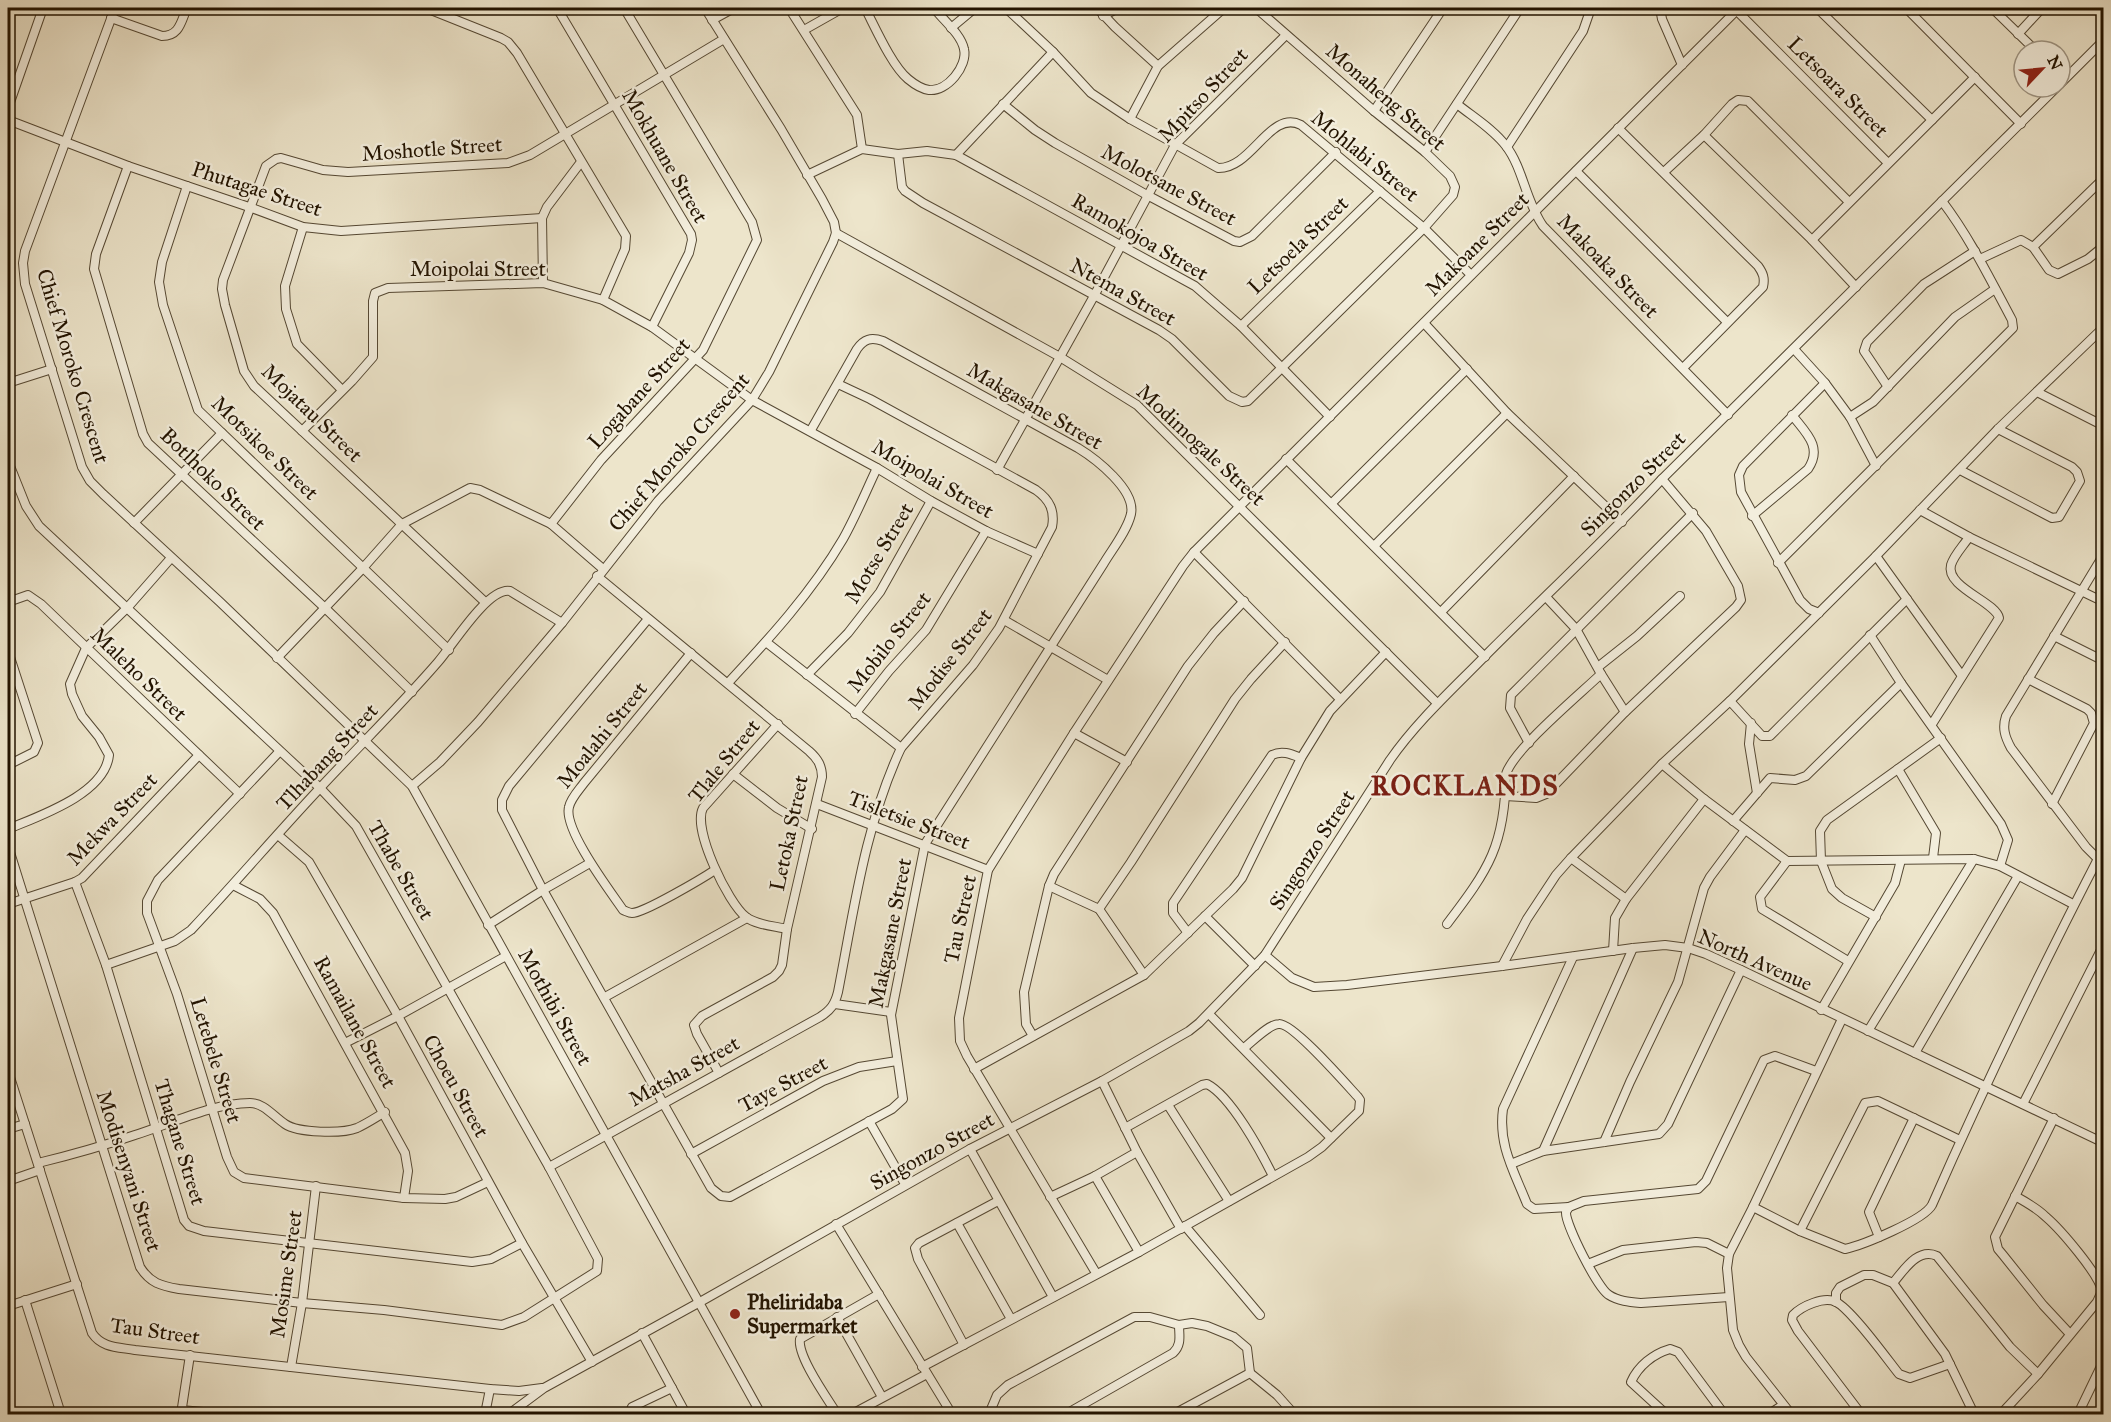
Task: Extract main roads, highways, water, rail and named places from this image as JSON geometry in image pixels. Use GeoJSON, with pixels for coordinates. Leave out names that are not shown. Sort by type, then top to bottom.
{"type":"FeatureCollection","features":[{"type":"Feature","properties":{"kind":"place","name":"Pheliridaba Supermarket"},"geometry":{"type":"Point","coordinates":[735,1314]}},
{"type":"Feature","properties":{"kind":"district","name":"ROCKLANDS"},"geometry":{"type":"Point","coordinates":[1465,786]}}]}
